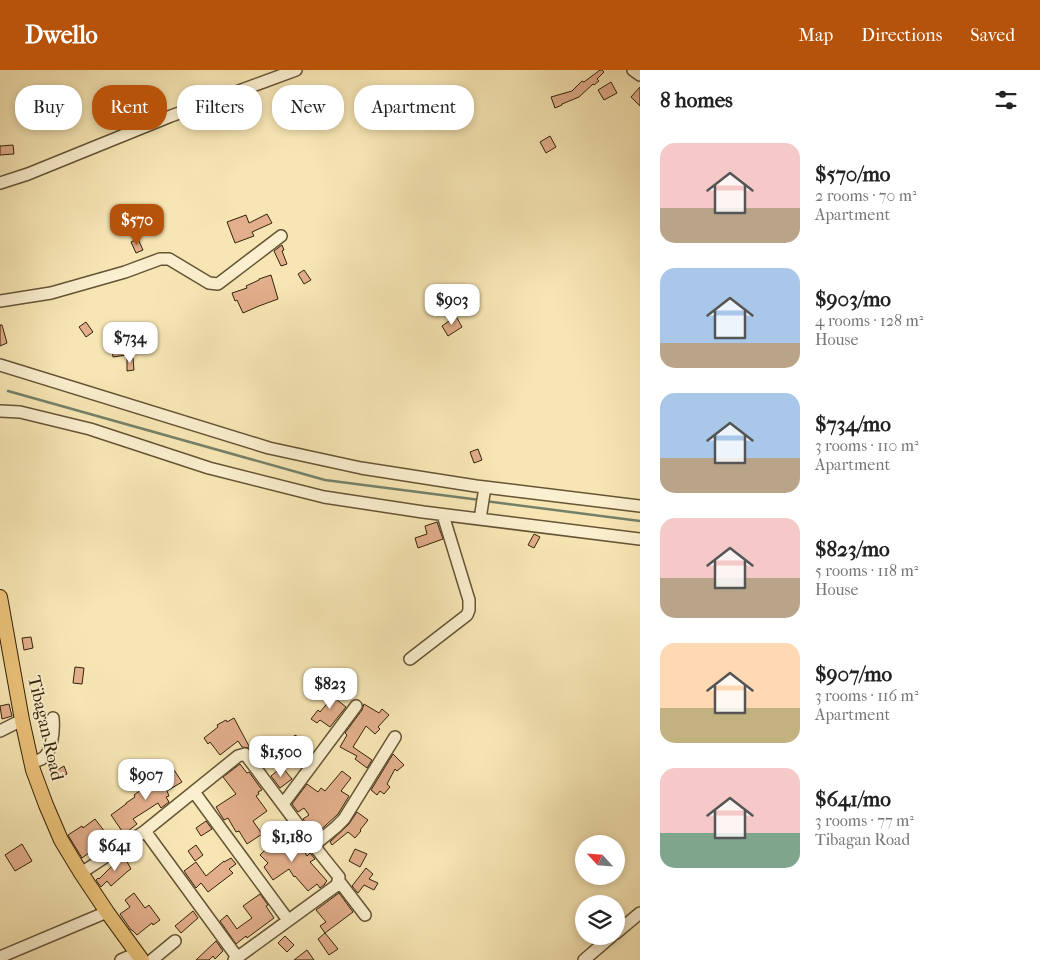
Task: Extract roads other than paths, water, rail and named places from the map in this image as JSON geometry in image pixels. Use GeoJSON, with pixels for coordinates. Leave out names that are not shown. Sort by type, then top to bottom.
{"type":"FeatureCollection","features":[{"type":"Feature","properties":{"kind":"main road","name":"Tibagan Road"},"geometry":{"type":"LineString","coordinates":[[0,597],[4,646],[33,770],[46,805],[61,840],[81,873],[139,957]]}},
{"type":"Feature","properties":{"kind":"street"},"geometry":{"type":"LineString","coordinates":[[0,183],[28,174],[171,116],[296,70]]}},
{"type":"Feature","properties":{"kind":"street"},"geometry":{"type":"LineString","coordinates":[[634,70],[640,75]]}},
{"type":"Feature","properties":{"kind":"street"},"geometry":{"type":"LineString","coordinates":[[0,301],[51,293],[125,272],[160,259],[169,259],[209,283],[218,284],[281,236]]}},
{"type":"Feature","properties":{"kind":"street"},"geometry":{"type":"LineString","coordinates":[[0,365],[269,448],[361,468],[485,490],[640,506]]}},
{"type":"Feature","properties":{"kind":"street"},"geometry":{"type":"LineString","coordinates":[[0,411],[20,412],[90,428],[209,468],[324,497],[443,515],[481,517],[640,539]]}},
{"type":"Feature","properties":{"kind":"street"},"geometry":{"type":"LineString","coordinates":[[481,517],[485,490]]}},
{"type":"Feature","properties":{"kind":"street"},"geometry":{"type":"LineString","coordinates":[[410,659],[466,615],[469,610],[469,600],[443,515]]}},
{"type":"Feature","properties":{"kind":"street"},"geometry":{"type":"LineString","coordinates":[[283,804],[356,706]]}},
{"type":"Feature","properties":{"kind":"street"},"geometry":{"type":"LineString","coordinates":[[31,760],[40,760],[46,755],[52,740],[53,718]]}},
{"type":"Feature","properties":{"kind":"street"},"geometry":{"type":"LineString","coordinates":[[0,732],[22,720]]}},
{"type":"Feature","properties":{"kind":"street"},"geometry":{"type":"LineString","coordinates":[[313,846],[336,828],[344,819],[395,737]]}},
{"type":"Feature","properties":{"kind":"street"},"geometry":{"type":"LineString","coordinates":[[81,873],[145,831],[238,756],[244,754],[313,846],[339,877],[339,881],[365,915]]}},
{"type":"Feature","properties":{"kind":"street"},"geometry":{"type":"LineString","coordinates":[[194,792],[288,920]]}},
{"type":"Feature","properties":{"kind":"street"},"geometry":{"type":"LineString","coordinates":[[145,831],[236,959],[337,885],[339,881]]}},
{"type":"Feature","properties":{"kind":"street"},"geometry":{"type":"LineString","coordinates":[[0,957],[107,912]]}},
{"type":"Feature","properties":{"kind":"street"},"geometry":{"type":"LineString","coordinates":[[625,926],[640,913]]}},
{"type":"Feature","properties":{"kind":"street"},"geometry":{"type":"LineString","coordinates":[[152,960],[175,941]]}},
{"type":"Feature","properties":{"kind":"street"},"geometry":{"type":"LineString","coordinates":[[584,960],[602,945]]}},
{"type":"Feature","properties":{"kind":"street"},"geometry":{"type":"LineString","coordinates":[[121,960],[139,957]]}},
{"type":"Feature","properties":{"kind":"waterway"},"geometry":{"type":"LineString","coordinates":[[8,391],[325,480],[480,500]]}},
{"type":"Feature","properties":{"kind":"waterway"},"geometry":{"type":"LineString","coordinates":[[485,501],[640,521]]}}]}
